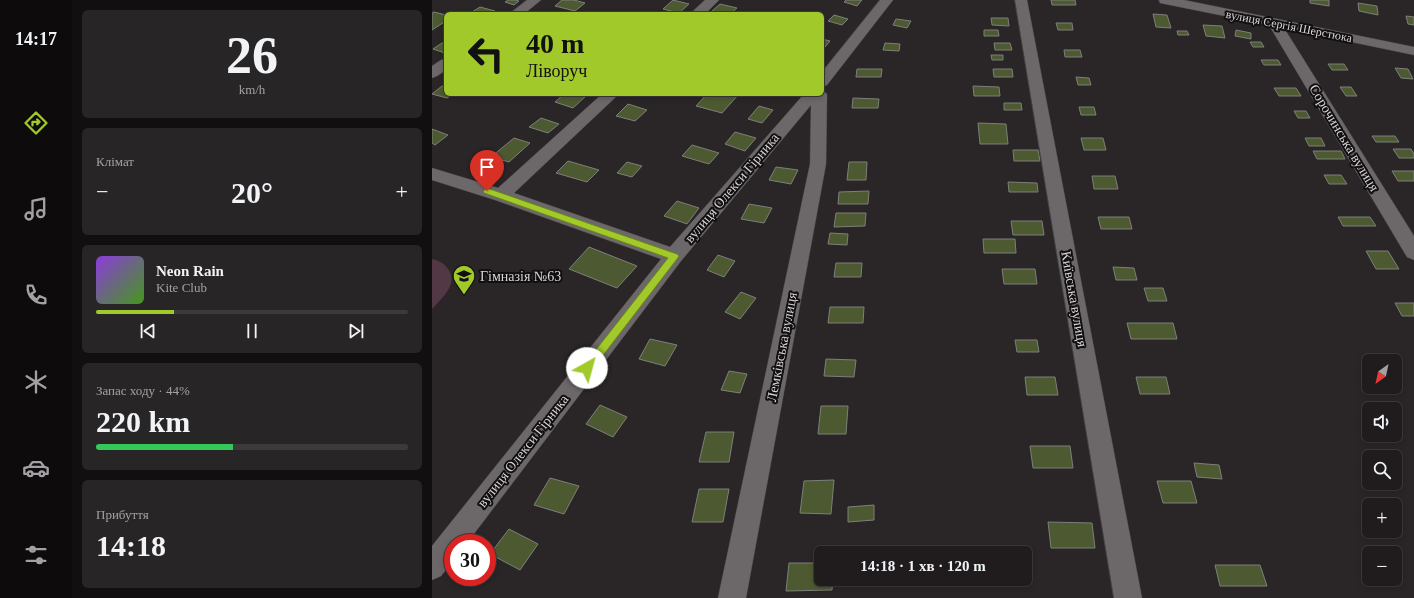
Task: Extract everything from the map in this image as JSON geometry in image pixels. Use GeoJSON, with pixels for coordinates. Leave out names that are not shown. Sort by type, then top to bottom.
{"type":"FeatureCollection","features":[{"type":"Feature","properties":{"kind":"street"},"geometry":{"type":"LineString","coordinates":[[519,12],[535,0]]}},
{"type":"Feature","properties":{"kind":"street"},"geometry":{"type":"LineString","coordinates":[[699,12],[713,0]]}},
{"type":"Feature","properties":{"kind":"street"},"geometry":{"type":"LineString","coordinates":[[824,79],[887,0]]}},
{"type":"Feature","properties":{"kind":"street","name":"Київська вулиця"},"geometry":{"type":"LineString","coordinates":[[1021,0],[1128,598]]}},
{"type":"Feature","properties":{"kind":"street","name":"вулиця Сергія Шерстюка"},"geometry":{"type":"LineString","coordinates":[[1165,0],[1414,51]]}},
{"type":"Feature","properties":{"kind":"street","name":"Сорочинська вулиця"},"geometry":{"type":"LineString","coordinates":[[1274,23],[1414,252]]}},
{"type":"Feature","properties":{"kind":"street"},"geometry":{"type":"LineString","coordinates":[[432,73],[444,65]]}},
{"type":"Feature","properties":{"kind":"street"},"geometry":{"type":"LineString","coordinates":[[501,195],[609,96]]}},
{"type":"Feature","properties":{"kind":"street","name":"вулиця Олекси Гірника"},"geometry":{"type":"LineString","coordinates":[[432,567],[674,256],[810,96]]}},
{"type":"Feature","properties":{"kind":"street","name":"Лемківська вулиця"},"geometry":{"type":"LineString","coordinates":[[732,598],[818,164],[819,96]]}},
{"type":"Feature","properties":{"kind":"street"},"geometry":{"type":"LineString","coordinates":[[432,174],[501,195],[674,256]]}},
{"type":"Feature","properties":{"kind":"shaded area"},"geometry":{"type":"Polygon","coordinates":[[[432,259],[441,262],[448,269],[452,280],[448,290],[432,309],[432,259]]]}},
{"type":"Feature","properties":{"kind":"building"},"geometry":{"type":"Polygon","coordinates":[[[508,0],[519,1],[514,5],[505,2],[508,0]]]}},
{"type":"Feature","properties":{"kind":"building"},"geometry":{"type":"Polygon","coordinates":[[[562,0],[574,0],[585,3],[575,11],[555,6],[562,0]]]}},
{"type":"Feature","properties":{"kind":"building"},"geometry":{"type":"Polygon","coordinates":[[[673,0],[689,4],[680,12],[663,9],[673,0]]]}},
{"type":"Feature","properties":{"kind":"building"},"geometry":{"type":"Polygon","coordinates":[[[846,0],[862,0],[857,6],[844,2],[846,0]]]}},
{"type":"Feature","properties":{"kind":"building"},"geometry":{"type":"Polygon","coordinates":[[[1051,0],[1075,0],[1076,5],[1052,5],[1051,0]]]}},
{"type":"Feature","properties":{"kind":"building"},"geometry":{"type":"Polygon","coordinates":[[[1310,0],[1329,0],[1329,6],[1310,3],[1310,0]]]}},
{"type":"Feature","properties":{"kind":"building"},"geometry":{"type":"Polygon","coordinates":[[[1358,3],[1377,6],[1378,15],[1359,11],[1358,3]]]}},
{"type":"Feature","properties":{"kind":"building"},"geometry":{"type":"Polygon","coordinates":[[[720,4],[737,8],[732,12],[711,12],[720,4]]]}},
{"type":"Feature","properties":{"kind":"building"},"geometry":{"type":"Polygon","coordinates":[[[480,7],[495,11],[493,12],[472,12],[480,7]]]}},
{"type":"Feature","properties":{"kind":"building"},"geometry":{"type":"Polygon","coordinates":[[[434,12],[444,14],[444,22],[432,30],[432,13],[434,12]]]}},
{"type":"Feature","properties":{"kind":"building"},"geometry":{"type":"Polygon","coordinates":[[[1153,14],[1167,15],[1171,28],[1156,27],[1153,14]]]}},
{"type":"Feature","properties":{"kind":"building"},"geometry":{"type":"Polygon","coordinates":[[[834,15],[848,19],[842,25],[828,21],[834,15]]]}},
{"type":"Feature","properties":{"kind":"building"},"geometry":{"type":"Polygon","coordinates":[[[1406,16],[1414,17],[1414,25],[1408,24],[1406,16]]]}},
{"type":"Feature","properties":{"kind":"building"},"geometry":{"type":"Polygon","coordinates":[[[991,18],[1008,18],[1009,26],[992,25],[991,18]]]}},
{"type":"Feature","properties":{"kind":"building"},"geometry":{"type":"Polygon","coordinates":[[[896,19],[911,21],[907,28],[893,25],[896,19]]]}},
{"type":"Feature","properties":{"kind":"building"},"geometry":{"type":"Polygon","coordinates":[[[1056,23],[1072,23],[1073,30],[1058,30],[1056,23]]]}},
{"type":"Feature","properties":{"kind":"building"},"geometry":{"type":"Polygon","coordinates":[[[1203,25],[1222,26],[1225,38],[1206,36],[1203,25]]]}},
{"type":"Feature","properties":{"kind":"building"},"geometry":{"type":"Polygon","coordinates":[[[984,30],[998,30],[999,36],[984,36],[984,30]]]}},
{"type":"Feature","properties":{"kind":"building"},"geometry":{"type":"Polygon","coordinates":[[[1236,30],[1251,33],[1251,39],[1235,36],[1236,30]]]}},
{"type":"Feature","properties":{"kind":"building"},"geometry":{"type":"Polygon","coordinates":[[[1177,31],[1187,31],[1189,35],[1178,35],[1177,31]]]}},
{"type":"Feature","properties":{"kind":"building"},"geometry":{"type":"Polygon","coordinates":[[[824,40],[830,41],[825,47],[824,40]]]}},
{"type":"Feature","properties":{"kind":"building"},"geometry":{"type":"Polygon","coordinates":[[[1250,42],[1261,42],[1264,47],[1253,47],[1250,42]]]}},
{"type":"Feature","properties":{"kind":"building"},"geometry":{"type":"Polygon","coordinates":[[[442,43],[444,44],[444,53],[433,49],[442,43]]]}},
{"type":"Feature","properties":{"kind":"building"},"geometry":{"type":"Polygon","coordinates":[[[885,43],[900,44],[899,51],[883,50],[885,43]]]}},
{"type":"Feature","properties":{"kind":"building"},"geometry":{"type":"Polygon","coordinates":[[[994,43],[1010,43],[1012,50],[995,50],[994,43]]]}},
{"type":"Feature","properties":{"kind":"building"},"geometry":{"type":"Polygon","coordinates":[[[1064,50],[1080,50],[1082,57],[1065,57],[1064,50]]]}},
{"type":"Feature","properties":{"kind":"building"},"geometry":{"type":"Polygon","coordinates":[[[991,55],[1003,55],[1003,60],[992,60],[991,55]]]}},
{"type":"Feature","properties":{"kind":"building"},"geometry":{"type":"Polygon","coordinates":[[[1261,60],[1278,60],[1281,65],[1264,65],[1261,60]]]}},
{"type":"Feature","properties":{"kind":"building"},"geometry":{"type":"Polygon","coordinates":[[[1328,64],[1344,64],[1348,70],[1332,70],[1328,64]]]}},
{"type":"Feature","properties":{"kind":"building"},"geometry":{"type":"Polygon","coordinates":[[[1395,68],[1408,69],[1413,79],[1401,78],[1395,68]]]}},
{"type":"Feature","properties":{"kind":"building"},"geometry":{"type":"Polygon","coordinates":[[[857,69],[882,69],[881,77],[856,77],[857,69]]]}},
{"type":"Feature","properties":{"kind":"building"},"geometry":{"type":"Polygon","coordinates":[[[993,69],[1012,69],[1013,77],[994,77],[993,69]]]}},
{"type":"Feature","properties":{"kind":"building"},"geometry":{"type":"Polygon","coordinates":[[[1076,77],[1089,78],[1091,85],[1078,85],[1076,77]]]}},
{"type":"Feature","properties":{"kind":"building"},"geometry":{"type":"Polygon","coordinates":[[[442,86],[444,86],[444,96],[450,96],[447,98],[432,94],[442,86]]]}},
{"type":"Feature","properties":{"kind":"building"},"geometry":{"type":"Polygon","coordinates":[[[973,86],[999,87],[1000,96],[974,96],[973,86]]]}},
{"type":"Feature","properties":{"kind":"building"},"geometry":{"type":"Polygon","coordinates":[[[1340,87],[1351,87],[1357,96],[1346,96],[1340,87]]]}},
{"type":"Feature","properties":{"kind":"building"},"geometry":{"type":"Polygon","coordinates":[[[1274,88],[1296,88],[1301,96],[1279,96],[1274,88]]]}},
{"type":"Feature","properties":{"kind":"building"},"geometry":{"type":"Polygon","coordinates":[[[562,96],[586,96],[573,108],[555,102],[562,96]]]}},
{"type":"Feature","properties":{"kind":"building"},"geometry":{"type":"Polygon","coordinates":[[[705,96],[737,96],[722,113],[696,106],[705,96]]]}},
{"type":"Feature","properties":{"kind":"building"},"geometry":{"type":"Polygon","coordinates":[[[853,98],[879,99],[878,108],[852,108],[853,98]]]}},
{"type":"Feature","properties":{"kind":"building"},"geometry":{"type":"Polygon","coordinates":[[[1004,103],[1021,103],[1022,110],[1004,110],[1004,103]]]}},
{"type":"Feature","properties":{"kind":"building"},"geometry":{"type":"Polygon","coordinates":[[[628,104],[647,110],[635,121],[616,116],[628,104]]]}},
{"type":"Feature","properties":{"kind":"building"},"geometry":{"type":"Polygon","coordinates":[[[759,106],[773,110],[762,123],[748,119],[759,106]]]}},
{"type":"Feature","properties":{"kind":"building"},"geometry":{"type":"Polygon","coordinates":[[[1079,107],[1094,107],[1096,115],[1081,115],[1079,107]]]}},
{"type":"Feature","properties":{"kind":"building"},"geometry":{"type":"Polygon","coordinates":[[[1294,111],[1306,111],[1310,118],[1298,118],[1294,111]]]}},
{"type":"Feature","properties":{"kind":"building"},"geometry":{"type":"Polygon","coordinates":[[[541,118],[559,124],[548,133],[529,127],[541,118]]]}},
{"type":"Feature","properties":{"kind":"building"},"geometry":{"type":"Polygon","coordinates":[[[978,123],[1006,124],[1008,144],[980,144],[978,123]]]}},
{"type":"Feature","properties":{"kind":"building"},"geometry":{"type":"Polygon","coordinates":[[[432,129],[448,135],[435,145],[432,143],[432,129]]]}},
{"type":"Feature","properties":{"kind":"building"},"geometry":{"type":"Polygon","coordinates":[[[735,132],[756,138],[745,151],[725,144],[735,132]]]}},
{"type":"Feature","properties":{"kind":"building"},"geometry":{"type":"Polygon","coordinates":[[[1372,136],[1395,136],[1399,142],[1376,142],[1372,136]]]}},
{"type":"Feature","properties":{"kind":"building"},"geometry":{"type":"Polygon","coordinates":[[[514,138],[530,143],[509,162],[491,157],[514,138]]]}},
{"type":"Feature","properties":{"kind":"building"},"geometry":{"type":"Polygon","coordinates":[[[1081,138],[1103,138],[1106,150],[1084,150],[1081,138]]]}},
{"type":"Feature","properties":{"kind":"building"},"geometry":{"type":"Polygon","coordinates":[[[1305,138],[1321,138],[1325,146],[1309,146],[1305,138]]]}},
{"type":"Feature","properties":{"kind":"building"},"geometry":{"type":"Polygon","coordinates":[[[692,145],[719,153],[709,164],[682,156],[692,145]]]}},
{"type":"Feature","properties":{"kind":"building"},"geometry":{"type":"Polygon","coordinates":[[[1393,149],[1411,149],[1414,154],[1414,158],[1399,158],[1393,149]]]}},
{"type":"Feature","properties":{"kind":"building"},"geometry":{"type":"Polygon","coordinates":[[[1013,150],[1038,150],[1040,161],[1014,161],[1013,150]]]}},
{"type":"Feature","properties":{"kind":"building"},"geometry":{"type":"Polygon","coordinates":[[[1313,151],[1341,151],[1345,159],[1317,159],[1313,151]]]}},
{"type":"Feature","properties":{"kind":"building"},"geometry":{"type":"Polygon","coordinates":[[[568,161],[599,170],[587,182],[556,173],[568,161]]]}},
{"type":"Feature","properties":{"kind":"building"},"geometry":{"type":"Polygon","coordinates":[[[627,162],[642,166],[632,177],[617,173],[627,162]]]}},
{"type":"Feature","properties":{"kind":"building"},"geometry":{"type":"Polygon","coordinates":[[[849,162],[867,162],[866,180],[847,180],[849,162]]]}},
{"type":"Feature","properties":{"kind":"building"},"geometry":{"type":"Polygon","coordinates":[[[776,167],[798,170],[791,184],[769,180],[776,167]]]}},
{"type":"Feature","properties":{"kind":"building"},"geometry":{"type":"Polygon","coordinates":[[[1392,171],[1414,171],[1414,181],[1398,181],[1392,171]]]}},
{"type":"Feature","properties":{"kind":"building"},"geometry":{"type":"Polygon","coordinates":[[[1324,175],[1341,175],[1347,184],[1329,184],[1324,175]]]}},
{"type":"Feature","properties":{"kind":"building"},"geometry":{"type":"Polygon","coordinates":[[[1092,176],[1115,176],[1118,189],[1094,189],[1092,176]]]}},
{"type":"Feature","properties":{"kind":"building"},"geometry":{"type":"Polygon","coordinates":[[[1008,182],[1037,183],[1038,192],[1009,192],[1008,182]]]}},
{"type":"Feature","properties":{"kind":"building"},"geometry":{"type":"Polygon","coordinates":[[[869,191],[868,204],[838,204],[839,192],[869,191]]]}},
{"type":"Feature","properties":{"kind":"building"},"geometry":{"type":"Polygon","coordinates":[[[677,201],[699,208],[687,224],[664,216],[677,201]]]}},
{"type":"Feature","properties":{"kind":"building"},"geometry":{"type":"Polygon","coordinates":[[[749,204],[772,208],[764,223],[741,219],[749,204]]]}},
{"type":"Feature","properties":{"kind":"building"},"geometry":{"type":"Polygon","coordinates":[[[836,213],[866,213],[865,226],[834,227],[836,213]]]}},
{"type":"Feature","properties":{"kind":"building"},"geometry":{"type":"Polygon","coordinates":[[[1098,217],[1129,217],[1132,229],[1101,229],[1098,217]]]}},
{"type":"Feature","properties":{"kind":"building"},"geometry":{"type":"Polygon","coordinates":[[[1338,217],[1370,217],[1376,226],[1343,226],[1338,217]]]}},
{"type":"Feature","properties":{"kind":"building"},"geometry":{"type":"Polygon","coordinates":[[[1011,221],[1042,221],[1044,235],[1013,235],[1011,221]]]}},
{"type":"Feature","properties":{"kind":"building"},"geometry":{"type":"Polygon","coordinates":[[[830,233],[848,234],[847,245],[828,244],[830,233]]]}},
{"type":"Feature","properties":{"kind":"building"},"geometry":{"type":"Polygon","coordinates":[[[983,239],[1015,239],[1016,253],[984,253],[983,239]]]}},
{"type":"Feature","properties":{"kind":"building"},"geometry":{"type":"Polygon","coordinates":[[[589,247],[637,266],[617,288],[569,269],[589,247]]]}},
{"type":"Feature","properties":{"kind":"building"},"geometry":{"type":"Polygon","coordinates":[[[1366,251],[1388,251],[1399,269],[1376,269],[1366,251]]]}},
{"type":"Feature","properties":{"kind":"building"},"geometry":{"type":"Polygon","coordinates":[[[718,255],[735,261],[724,277],[707,270],[718,255]]]}},
{"type":"Feature","properties":{"kind":"building"},"geometry":{"type":"Polygon","coordinates":[[[836,263],[862,263],[861,277],[834,277],[836,263]]]}},
{"type":"Feature","properties":{"kind":"building"},"geometry":{"type":"Polygon","coordinates":[[[1113,267],[1134,268],[1137,280],[1116,280],[1113,267]]]}},
{"type":"Feature","properties":{"kind":"building"},"geometry":{"type":"Polygon","coordinates":[[[1002,269],[1035,269],[1037,284],[1004,284],[1002,269]]]}},
{"type":"Feature","properties":{"kind":"building"},"geometry":{"type":"Polygon","coordinates":[[[1144,288],[1163,288],[1167,301],[1148,301],[1144,288]]]}},
{"type":"Feature","properties":{"kind":"building"},"geometry":{"type":"Polygon","coordinates":[[[741,292],[756,298],[740,319],[725,312],[741,292]]]}},
{"type":"Feature","properties":{"kind":"building"},"geometry":{"type":"Polygon","coordinates":[[[1395,303],[1414,303],[1414,316],[1402,316],[1395,303]]]}},
{"type":"Feature","properties":{"kind":"building"},"geometry":{"type":"Polygon","coordinates":[[[830,307],[864,307],[863,323],[828,323],[830,307]]]}},
{"type":"Feature","properties":{"kind":"building"},"geometry":{"type":"Polygon","coordinates":[[[1127,323],[1173,323],[1177,339],[1131,339],[1127,323]]]}},
{"type":"Feature","properties":{"kind":"building"},"geometry":{"type":"Polygon","coordinates":[[[650,339],[677,345],[665,366],[639,359],[650,339]]]}},
{"type":"Feature","properties":{"kind":"building"},"geometry":{"type":"Polygon","coordinates":[[[1015,340],[1037,340],[1039,352],[1017,352],[1015,340]]]}},
{"type":"Feature","properties":{"kind":"building"},"geometry":{"type":"Polygon","coordinates":[[[826,359],[856,360],[854,377],[824,376],[826,359]]]}},
{"type":"Feature","properties":{"kind":"building"},"geometry":{"type":"Polygon","coordinates":[[[729,371],[747,374],[740,393],[721,390],[729,371]]]}},
{"type":"Feature","properties":{"kind":"building"},"geometry":{"type":"Polygon","coordinates":[[[1025,377],[1055,377],[1058,395],[1027,395],[1025,377]]]}},
{"type":"Feature","properties":{"kind":"building"},"geometry":{"type":"Polygon","coordinates":[[[1136,377],[1166,377],[1170,394],[1140,394],[1136,377]]]}},
{"type":"Feature","properties":{"kind":"building"},"geometry":{"type":"Polygon","coordinates":[[[600,405],[627,417],[613,437],[586,424],[600,405]]]}},
{"type":"Feature","properties":{"kind":"building"},"geometry":{"type":"Polygon","coordinates":[[[821,406],[848,406],[846,434],[818,434],[821,406]]]}},
{"type":"Feature","properties":{"kind":"building"},"geometry":{"type":"Polygon","coordinates":[[[706,432],[734,432],[729,462],[699,462],[706,432]]]}},
{"type":"Feature","properties":{"kind":"building"},"geometry":{"type":"Polygon","coordinates":[[[1030,446],[1070,446],[1073,468],[1033,468],[1030,446]]]}},
{"type":"Feature","properties":{"kind":"building"},"geometry":{"type":"Polygon","coordinates":[[[1194,463],[1219,465],[1222,479],[1197,477],[1194,463]]]}},
{"type":"Feature","properties":{"kind":"building"},"geometry":{"type":"Polygon","coordinates":[[[550,478],[579,486],[564,514],[534,505],[550,478]]]}},
{"type":"Feature","properties":{"kind":"building"},"geometry":{"type":"Polygon","coordinates":[[[834,480],[831,514],[800,513],[804,481],[834,480]]]}},
{"type":"Feature","properties":{"kind":"building"},"geometry":{"type":"Polygon","coordinates":[[[1157,481],[1191,481],[1197,503],[1163,503],[1157,481]]]}},
{"type":"Feature","properties":{"kind":"building"},"geometry":{"type":"Polygon","coordinates":[[[699,489],[729,489],[723,522],[692,522],[699,489]]]}},
{"type":"Feature","properties":{"kind":"building"},"geometry":{"type":"Polygon","coordinates":[[[874,505],[874,520],[848,522],[848,507],[874,505]]]}},
{"type":"Feature","properties":{"kind":"building"},"geometry":{"type":"Polygon","coordinates":[[[1048,522],[1092,523],[1095,548],[1051,548],[1048,522]]]}},
{"type":"Feature","properties":{"kind":"building"},"geometry":{"type":"Polygon","coordinates":[[[509,529],[538,544],[520,570],[496,557],[496,546],[509,529]]]}},
{"type":"Feature","properties":{"kind":"building"},"geometry":{"type":"Polygon","coordinates":[[[789,563],[814,563],[814,586],[832,586],[832,590],[786,591],[789,563]]]}},
{"type":"Feature","properties":{"kind":"building"},"geometry":{"type":"Polygon","coordinates":[[[1215,565],[1260,565],[1267,586],[1220,586],[1215,565]]]}},
{"type":"Feature","properties":{"kind":"place","name":"Гімназія №63"},"geometry":{"type":"Point","coordinates":[464,296]}},
{"type":"Feature","properties":{"kind":"route"},"geometry":{"type":"LineString","coordinates":[[487,191],[674,256],[587,368]]}}]}
